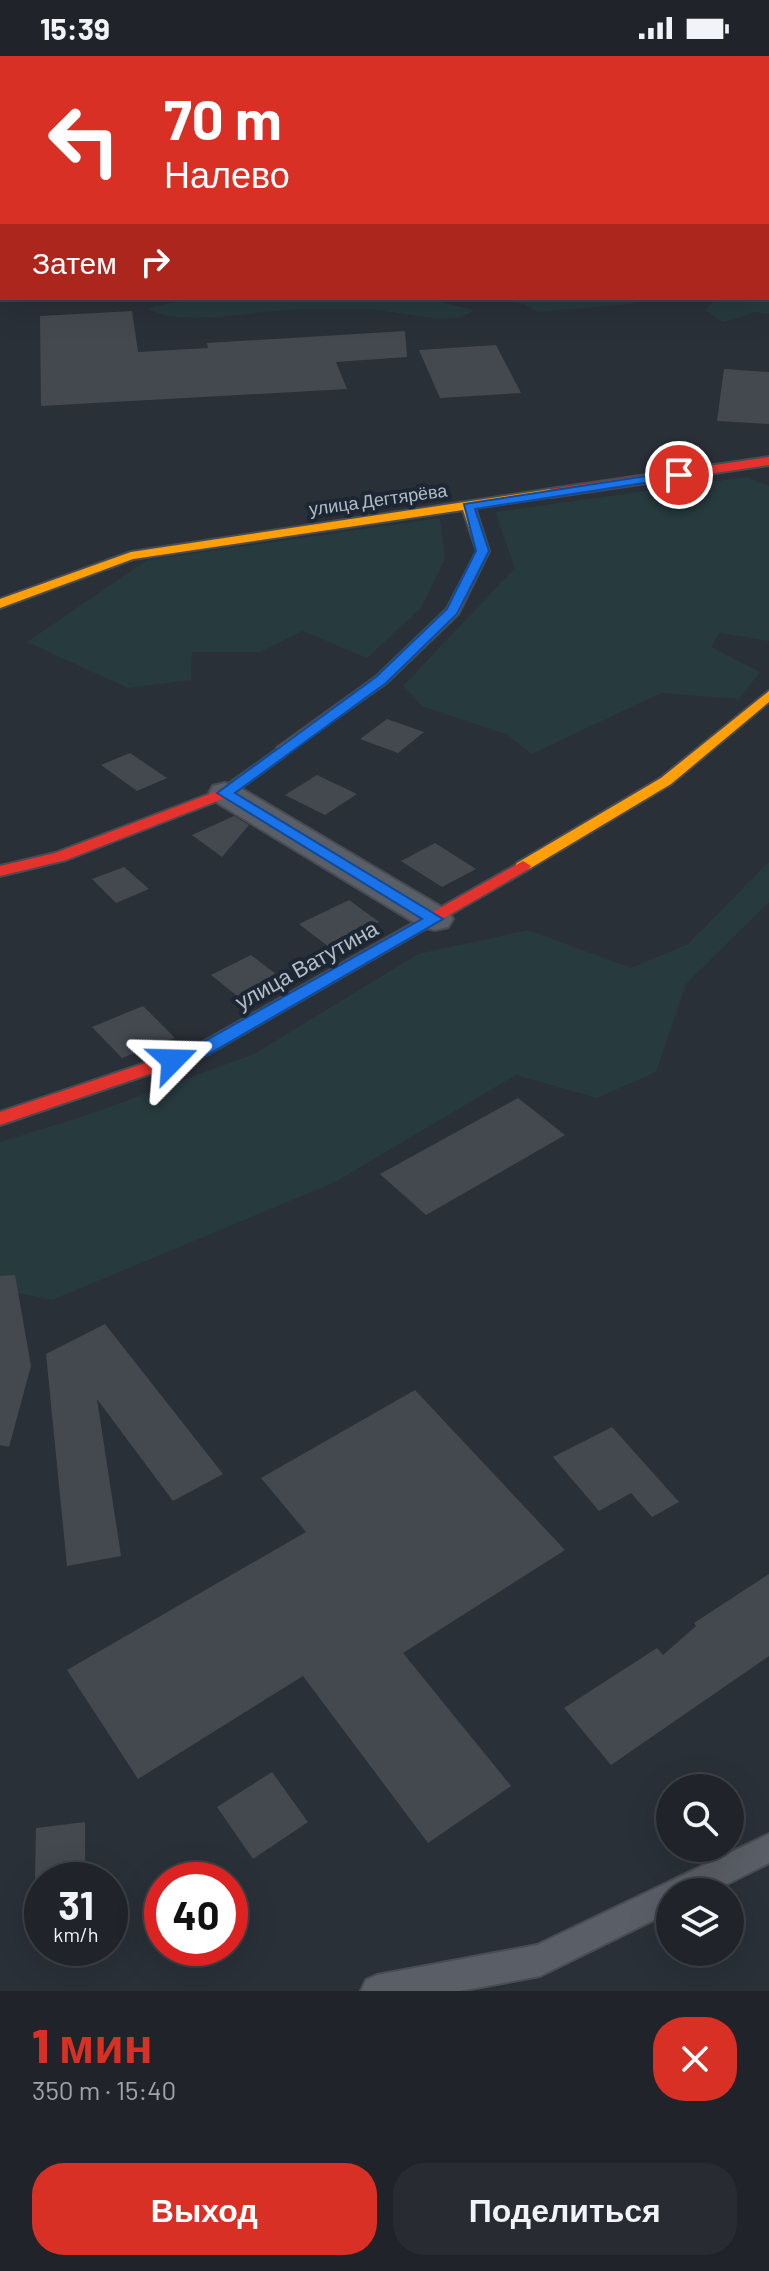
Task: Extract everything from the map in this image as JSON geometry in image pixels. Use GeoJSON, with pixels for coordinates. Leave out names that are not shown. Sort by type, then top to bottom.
{"type":"FeatureCollection","features":[{"type":"Feature","properties":{"kind":"street","name":"улица Дегтярёва"},"geometry":{"type":"LineString","coordinates":[[0,604],[131,556],[769,461]]}},
{"type":"Feature","properties":{"kind":"street"},"geometry":{"type":"LineString","coordinates":[[0,871],[60,857],[225,793],[381,680],[453,611],[483,551],[468,507]]}},
{"type":"Feature","properties":{"kind":"street","name":"улица Ватутина"},"geometry":{"type":"LineString","coordinates":[[0,1119],[202,1050],[435,919],[666,781],[769,695]]}},
{"type":"Feature","properties":{"kind":"street"},"geometry":{"type":"LineString","coordinates":[[225,793],[435,919]]}},
{"type":"Feature","properties":{"kind":"lane"},"geometry":{"type":"LineString","coordinates":[[708,1878],[769,1848]]}},
{"type":"Feature","properties":{"kind":"lane"},"geometry":{"type":"LineString","coordinates":[[377,1991],[540,1960],[656,1903]]}},
{"type":"Feature","properties":{"kind":"green space"},"geometry":{"type":"Polygon","coordinates":[[[432,300],[474,310],[452,318],[366,309],[286,310],[192,318],[148,309],[179,302],[432,300]]]}},
{"type":"Feature","properties":{"kind":"green space"},"geometry":{"type":"Polygon","coordinates":[[[497,300],[643,300],[630,304],[538,312],[524,304],[497,300]]]}},
{"type":"Feature","properties":{"kind":"green space"},"geometry":{"type":"Polygon","coordinates":[[[716,300],[769,300],[769,314],[756,312],[723,322],[705,310],[716,300]]]}},
{"type":"Feature","properties":{"kind":"green space"},"geometry":{"type":"Polygon","coordinates":[[[747,477],[769,486],[769,641],[719,633],[711,647],[760,672],[739,699],[661,693],[532,754],[506,734],[422,706],[403,686],[515,568],[495,512],[747,477]]]}},
{"type":"Feature","properties":{"kind":"green space"},"geometry":{"type":"Polygon","coordinates":[[[440,518],[445,559],[422,607],[367,658],[303,631],[259,652],[192,652],[191,680],[128,688],[27,642],[147,560],[440,518]]]}},
{"type":"Feature","properties":{"kind":"green space"},"geometry":{"type":"Polygon","coordinates":[[[769,862],[769,902],[686,984],[656,1072],[597,1098],[516,1075],[335,1182],[52,1300],[0,1289],[0,1142],[90,1114],[254,1054],[418,954],[528,930],[631,968],[688,944],[769,862]]]}},
{"type":"Feature","properties":{"kind":"building"},"geometry":{"type":"Polygon","coordinates":[[[132,311],[138,352],[208,348],[207,343],[405,331],[407,357],[336,362],[347,389],[41,406],[40,316],[132,311]]]}},
{"type":"Feature","properties":{"kind":"building"},"geometry":{"type":"Polygon","coordinates":[[[496,345],[521,393],[440,398],[419,350],[496,345]]]}},
{"type":"Feature","properties":{"kind":"building"},"geometry":{"type":"Polygon","coordinates":[[[724,369],[769,372],[769,424],[717,421],[724,369]]]}},
{"type":"Feature","properties":{"kind":"building"},"geometry":{"type":"Polygon","coordinates":[[[387,719],[424,732],[398,753],[360,739],[387,719]]]}},
{"type":"Feature","properties":{"kind":"building"},"geometry":{"type":"Polygon","coordinates":[[[130,753],[167,778],[137,791],[101,765],[130,753]]]}},
{"type":"Feature","properties":{"kind":"building"},"geometry":{"type":"Polygon","coordinates":[[[317,775],[357,794],[325,815],[285,795],[317,775]]]}},
{"type":"Feature","properties":{"kind":"building"},"geometry":{"type":"Polygon","coordinates":[[[234,816],[249,825],[222,857],[192,835],[234,816]]]}},
{"type":"Feature","properties":{"kind":"building"},"geometry":{"type":"Polygon","coordinates":[[[435,843],[476,869],[442,887],[401,861],[435,843]]]}},
{"type":"Feature","properties":{"kind":"building"},"geometry":{"type":"Polygon","coordinates":[[[124,867],[149,889],[116,903],[92,879],[124,867]]]}},
{"type":"Feature","properties":{"kind":"building"},"geometry":{"type":"Polygon","coordinates":[[[349,900],[379,922],[329,947],[299,924],[349,900]]]}},
{"type":"Feature","properties":{"kind":"building"},"geometry":{"type":"Polygon","coordinates":[[[251,955],[281,978],[241,999],[211,975],[251,955]]]}},
{"type":"Feature","properties":{"kind":"building"},"geometry":{"type":"Polygon","coordinates":[[[143,1006],[175,1038],[122,1058],[92,1027],[143,1006]]]}},
{"type":"Feature","properties":{"kind":"building"},"geometry":{"type":"Polygon","coordinates":[[[518,1098],[565,1135],[426,1215],[380,1174],[518,1098]]]}},
{"type":"Feature","properties":{"kind":"building"},"geometry":{"type":"Polygon","coordinates":[[[15,1275],[31,1366],[9,1447],[0,1445],[0,1276],[15,1275]]]}},
{"type":"Feature","properties":{"kind":"building"},"geometry":{"type":"Polygon","coordinates":[[[105,1324],[223,1474],[173,1501],[97,1399],[121,1556],[67,1566],[46,1354],[105,1324]]]}},
{"type":"Feature","properties":{"kind":"building"},"geometry":{"type":"Polygon","coordinates":[[[415,1390],[565,1550],[403,1653],[511,1786],[428,1843],[303,1676],[138,1779],[67,1670],[306,1532],[261,1478],[415,1390]]]}},
{"type":"Feature","properties":{"kind":"building"},"geometry":{"type":"Polygon","coordinates":[[[612,1427],[679,1502],[652,1517],[631,1493],[599,1511],[553,1457],[612,1427]]]}},
{"type":"Feature","properties":{"kind":"building"},"geometry":{"type":"Polygon","coordinates":[[[769,1574],[769,1656],[611,1765],[564,1708],[657,1648],[663,1655],[696,1626],[694,1623],[769,1574]]]}},
{"type":"Feature","properties":{"kind":"building"},"geometry":{"type":"Polygon","coordinates":[[[272,1772],[308,1822],[253,1859],[217,1807],[272,1772]]]}},
{"type":"Feature","properties":{"kind":"building"},"geometry":{"type":"Polygon","coordinates":[[[85,1822],[85,1862],[35,1862],[36,1828],[85,1822]]]}},
{"type":"Feature","properties":{"kind":"traffic: slow"},"geometry":{"type":"LineString","coordinates":[[0,604],[131,556],[551,493]]}},
{"type":"Feature","properties":{"kind":"traffic: slow"},"geometry":{"type":"LineString","coordinates":[[282,751],[381,680],[453,611],[483,551],[468,507]]}},
{"type":"Feature","properties":{"kind":"traffic: slow"},"geometry":{"type":"LineString","coordinates":[[523,866],[666,781],[769,695]]}},
{"type":"Feature","properties":{"kind":"traffic: jam"},"geometry":{"type":"LineString","coordinates":[[551,493],[769,461]]}},
{"type":"Feature","properties":{"kind":"traffic: jam"},"geometry":{"type":"LineString","coordinates":[[0,871],[60,857],[225,793],[282,751]]}},
{"type":"Feature","properties":{"kind":"traffic: jam"},"geometry":{"type":"LineString","coordinates":[[0,1119],[202,1050],[523,866]]}},
{"type":"Feature","properties":{"kind":"route"},"geometry":{"type":"LineString","coordinates":[[173,1060],[202,1050],[435,919],[225,793],[381,680],[453,611],[483,551],[468,507],[679,475]]}}]}
